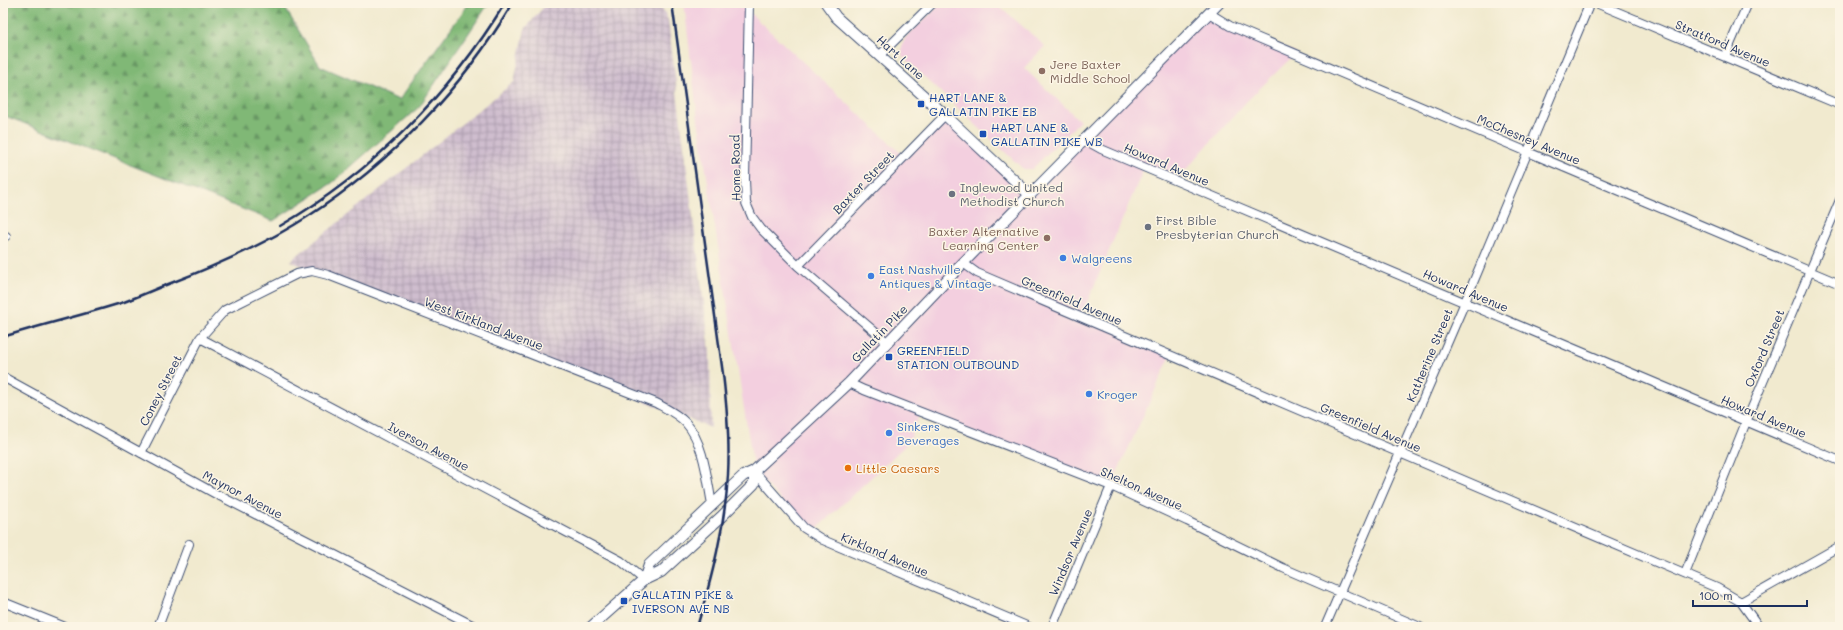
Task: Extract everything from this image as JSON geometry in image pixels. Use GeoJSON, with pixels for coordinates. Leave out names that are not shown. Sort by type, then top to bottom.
{"type":"FeatureCollection","features":[{"type":"Feature","properties":{"kind":"main road","name":"Hart Lane"},"geometry":{"type":"LineString","coordinates":[[826,3],[836,17],[945,115],[1030,195]]}},
{"type":"Feature","properties":{"kind":"main road","name":"Gallatin Pike"},"geometry":{"type":"LineString","coordinates":[[644,580],[650,565],[712,504],[743,476],[754,471],[849,383],[963,263],[1219,3]]}},
{"type":"Feature","properties":{"kind":"main road","name":"Gallatin Pike"},"geometry":{"type":"LineString","coordinates":[[591,627],[644,580],[661,572],[721,518],[754,484],[754,471]]}},
{"type":"Feature","properties":{"kind":"street","name":"Home Road"},"geometry":{"type":"LineString","coordinates":[[749,3],[745,159],[746,203],[752,217],[761,229],[798,266],[888,343]]}},
{"type":"Feature","properties":{"kind":"street"},"geometry":{"type":"LineString","coordinates":[[880,56],[933,3]]}},
{"type":"Feature","properties":{"kind":"street","name":"Katherine Street"},"geometry":{"type":"LineString","coordinates":[[1325,627],[1465,302],[1590,3]]}},
{"type":"Feature","properties":{"kind":"street","name":"Stratford Avenue"},"geometry":{"type":"LineString","coordinates":[[1596,3],[1725,56],[1840,106]]}},
{"type":"Feature","properties":{"kind":"street"},"geometry":{"type":"LineString","coordinates":[[1725,56],[1748,3]]}},
{"type":"Feature","properties":{"kind":"street","name":"McChesney Avenue"},"geometry":{"type":"LineString","coordinates":[[1209,13],[1230,26],[1840,284]]}},
{"type":"Feature","properties":{"kind":"street","name":"Baxter Street"},"geometry":{"type":"LineString","coordinates":[[798,266],[945,115]]}},
{"type":"Feature","properties":{"kind":"street","name":"Howard Avenue"},"geometry":{"type":"LineString","coordinates":[[1083,140],[1101,149],[1465,302],[1607,364],[1840,461]]}},
{"type":"Feature","properties":{"kind":"street","name":"Oxford Street"},"geometry":{"type":"LineString","coordinates":[[1685,574],[1746,422],[1840,200]]}},
{"type":"Feature","properties":{"kind":"street","name":"Greenfield Avenue"},"geometry":{"type":"LineString","coordinates":[[963,263],[977,273],[1717,588],[1741,602],[1759,627]]}},
{"type":"Feature","properties":{"kind":"street","name":"West Kirkland Avenue"},"geometry":{"type":"LineString","coordinates":[[200,338],[225,310],[297,274],[312,271],[328,275],[649,400],[674,412],[687,424],[702,452],[712,504]]}},
{"type":"Feature","properties":{"kind":"street","name":"Coney Street"},"geometry":{"type":"LineString","coordinates":[[141,453],[200,338]]}},
{"type":"Feature","properties":{"kind":"street","name":"Iverson Avenue"},"geometry":{"type":"LineString","coordinates":[[200,338],[621,561],[644,580]]}},
{"type":"Feature","properties":{"kind":"street","name":"Maynor Avenue"},"geometry":{"type":"LineString","coordinates":[[3,377],[216,494],[476,627]]}},
{"type":"Feature","properties":{"kind":"street","name":"Shelton Avenue"},"geometry":{"type":"LineString","coordinates":[[849,383],[1111,486],[1283,568],[1420,627]]}},
{"type":"Feature","properties":{"kind":"street","name":"Kirkland Avenue"},"geometry":{"type":"LineString","coordinates":[[754,471],[804,528],[823,540],[1029,627]]}},
{"type":"Feature","properties":{"kind":"street","name":"Windsor Avenue"},"geometry":{"type":"LineString","coordinates":[[1052,627],[1111,486]]}},
{"type":"Feature","properties":{"kind":"street"},"geometry":{"type":"LineString","coordinates":[[158,627],[190,544]]}},
{"type":"Feature","properties":{"kind":"street"},"geometry":{"type":"LineString","coordinates":[[1741,602],[1840,546]]}},
{"type":"Feature","properties":{"kind":"street"},"geometry":{"type":"LineString","coordinates":[[3,602],[65,627]]}},
{"type":"Feature","properties":{"kind":"shaded area"},"geometry":{"type":"Polygon","coordinates":[[[547,3],[660,3],[668,20],[710,351],[711,428],[290,261],[514,82],[525,29],[547,3]]]}},
{"type":"Feature","properties":{"kind":"shaded area"},"geometry":{"type":"Polygon","coordinates":[[[684,3],[749,3],[749,12],[904,156],[945,115],[1030,195],[1209,13],[1296,53],[1246,102],[1176,181],[1144,168],[1081,317],[1171,355],[1111,486],[921,412],[909,442],[812,533],[754,471],[698,120],[684,3]]]}},
{"type":"Feature","properties":{"kind":"shaded area"},"geometry":{"type":"Polygon","coordinates":[[[942,3],[996,3],[1045,46],[1024,68],[1080,121],[1032,169],[1024,169],[1021,167],[902,56],[902,45],[906,37],[942,3]]]}},
{"type":"Feature","properties":{"kind":"green space"},"geometry":{"type":"Polygon","coordinates":[[[3,3],[282,3],[320,66],[399,100],[467,6],[464,3],[489,3],[419,107],[332,183],[273,221],[3,115],[3,3]]]}},
{"type":"Feature","properties":{"kind":"railway"},"geometry":{"type":"LineString","coordinates":[[280,226],[314,205],[346,181],[377,156],[406,128],[434,99],[460,68],[505,3]]}},
{"type":"Feature","properties":{"kind":"railway"},"geometry":{"type":"LineString","coordinates":[[3,337],[130,300],[241,253],[275,236],[307,217],[338,196],[367,173],[396,148],[422,122],[448,94],[471,65],[513,3]]}},
{"type":"Feature","properties":{"kind":"railway"},"geometry":{"type":"LineString","coordinates":[[672,3],[727,412],[729,462],[724,514],[713,571],[697,627]]}},
{"type":"Feature","properties":{"kind":"place","name":"Jere Baxter Middle School"},"geometry":{"type":"Point","coordinates":[1042,71]}},
{"type":"Feature","properties":{"kind":"place","name":"HART LANE & GALLATIN PIKE EB"},"geometry":{"type":"Point","coordinates":[921,104]}},
{"type":"Feature","properties":{"kind":"place","name":"HART LANE & GALLATIN PIKE WB"},"geometry":{"type":"Point","coordinates":[983,134]}},
{"type":"Feature","properties":{"kind":"place","name":"Inglewood United Methodist Church"},"geometry":{"type":"Point","coordinates":[952,194]}},
{"type":"Feature","properties":{"kind":"place","name":"First Bible Presbyterian Church"},"geometry":{"type":"Point","coordinates":[1148,227]}},
{"type":"Feature","properties":{"kind":"place","name":"Baxter Alternative Learning Center"},"geometry":{"type":"Point","coordinates":[1047,238]}},
{"type":"Feature","properties":{"kind":"place","name":"Walgreens"},"geometry":{"type":"Point","coordinates":[1063,258]}},
{"type":"Feature","properties":{"kind":"place","name":"East Nashville Antiques & Vintage"},"geometry":{"type":"Point","coordinates":[871,276]}},
{"type":"Feature","properties":{"kind":"place","name":"GREENFIELD STATION OUTBOUND"},"geometry":{"type":"Point","coordinates":[889,357]}},
{"type":"Feature","properties":{"kind":"place","name":"Kroger"},"geometry":{"type":"Point","coordinates":[1089,394]}},
{"type":"Feature","properties":{"kind":"place","name":"Sinkers Beverages"},"geometry":{"type":"Point","coordinates":[889,433]}},
{"type":"Feature","properties":{"kind":"place","name":"Little Caesars"},"geometry":{"type":"Point","coordinates":[848,468]}},
{"type":"Feature","properties":{"kind":"place","name":"GALLATIN PIKE & IVERSON AVE NB"},"geometry":{"type":"Point","coordinates":[624,601]}}]}
